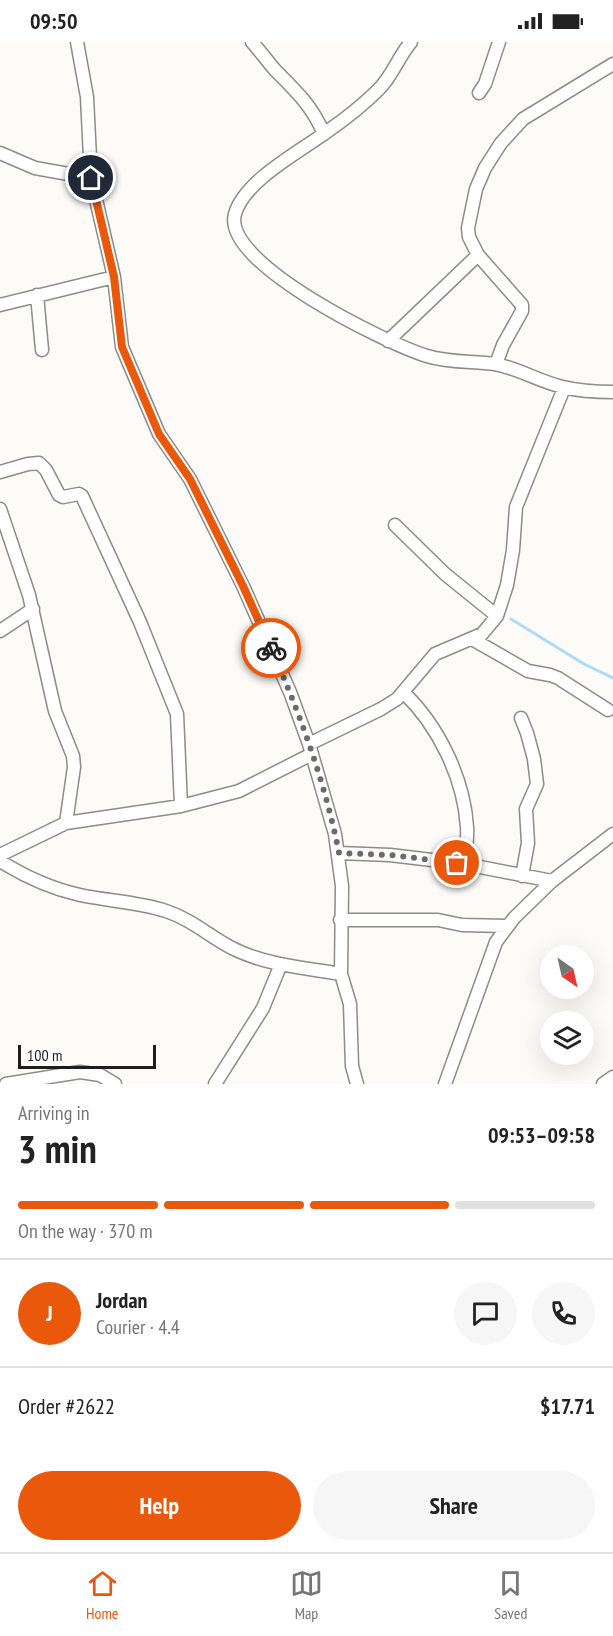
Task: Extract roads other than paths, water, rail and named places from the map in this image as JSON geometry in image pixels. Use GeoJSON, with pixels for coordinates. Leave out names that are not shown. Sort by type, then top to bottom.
{"type":"FeatureCollection","features":[{"type":"Feature","properties":{"kind":"street"},"geometry":{"type":"LineString","coordinates":[[76,42],[87,97],[91,178],[114,277],[122,347],[159,434],[190,479],[243,586],[290,692],[310,749],[335,834],[342,886],[341,974],[350,1004],[352,1066],[357,1084]]}},
{"type":"Feature","properties":{"kind":"street"},"geometry":{"type":"LineString","coordinates":[[252,42],[304,98],[324,134]]}},
{"type":"Feature","properties":{"kind":"street"},"geometry":{"type":"LineString","coordinates":[[411,42],[380,88],[356,111],[263,177],[238,206],[234,216],[234,226],[238,236],[255,258],[281,279],[368,331],[388,340],[448,362],[496,364],[564,388],[613,392]]}},
{"type":"Feature","properties":{"kind":"street"},"geometry":{"type":"LineString","coordinates":[[479,93],[485,84],[500,42]]}},
{"type":"Feature","properties":{"kind":"street"},"geometry":{"type":"LineString","coordinates":[[496,364],[503,345],[522,311],[522,305],[478,255],[468,237],[476,189],[485,168],[501,143],[523,119],[613,64]]}},
{"type":"Feature","properties":{"kind":"street"},"geometry":{"type":"LineString","coordinates":[[0,153],[35,168],[91,178]]}},
{"type":"Feature","properties":{"kind":"street"},"geometry":{"type":"LineString","coordinates":[[388,340],[478,255]]}},
{"type":"Feature","properties":{"kind":"street"},"geometry":{"type":"LineString","coordinates":[[0,305],[114,277]]}},
{"type":"Feature","properties":{"kind":"street"},"geometry":{"type":"LineString","coordinates":[[37,295],[42,350]]}},
{"type":"Feature","properties":{"kind":"street"},"geometry":{"type":"LineString","coordinates":[[1,864],[66,823],[181,806],[239,791],[397,699],[435,654],[482,634],[497,616],[507,585],[513,550],[516,507],[564,388]]}},
{"type":"Feature","properties":{"kind":"street"},"geometry":{"type":"LineString","coordinates":[[0,472],[39,463],[46,470],[59,495],[63,497],[79,494],[82,496],[140,622],[177,714],[181,806]]}},
{"type":"Feature","properties":{"kind":"street"},"geometry":{"type":"LineString","coordinates":[[0,509],[33,609],[55,711],[73,756],[74,767],[66,823]]}},
{"type":"Feature","properties":{"kind":"street"},"geometry":{"type":"LineString","coordinates":[[395,525],[445,574],[497,616]]}},
{"type":"Feature","properties":{"kind":"street"},"geometry":{"type":"LineString","coordinates":[[0,631],[33,609]]}},
{"type":"Feature","properties":{"kind":"street"},"geometry":{"type":"LineString","coordinates":[[472,639],[528,671],[558,678],[608,710]]}},
{"type":"Feature","properties":{"kind":"street"},"geometry":{"type":"LineString","coordinates":[[404,692],[425,714],[452,764],[462,798],[467,827],[465,864]]}},
{"type":"Feature","properties":{"kind":"street"},"geometry":{"type":"LineString","coordinates":[[521,718],[534,759],[537,784],[526,809],[528,843],[522,876]]}},
{"type":"Feature","properties":{"kind":"street"},"geometry":{"type":"LineString","coordinates":[[445,1084],[496,942],[507,926],[552,881],[613,834]]}},
{"type":"Feature","properties":{"kind":"street"},"geometry":{"type":"LineString","coordinates":[[339,853],[390,855],[465,864],[552,881]]}},
{"type":"Feature","properties":{"kind":"street"},"geometry":{"type":"LineString","coordinates":[[1,864],[78,894],[165,910],[200,926],[248,955],[281,964],[341,974]]}},
{"type":"Feature","properties":{"kind":"street"},"geometry":{"type":"LineString","coordinates":[[340,920],[438,920],[462,925],[507,926]]}},
{"type":"Feature","properties":{"kind":"street"},"geometry":{"type":"LineString","coordinates":[[215,1084],[263,1008],[281,964]]}},
{"type":"Feature","properties":{"kind":"street"},"geometry":{"type":"LineString","coordinates":[[6,1084],[80,1072],[100,1075],[115,1084]]}},
{"type":"Feature","properties":{"kind":"street"},"geometry":{"type":"LineString","coordinates":[[603,1084],[613,1077]]}},
{"type":"Feature","properties":{"kind":"waterway"},"geometry":{"type":"LineString","coordinates":[[511,619],[584,664],[613,678]]}}]}
